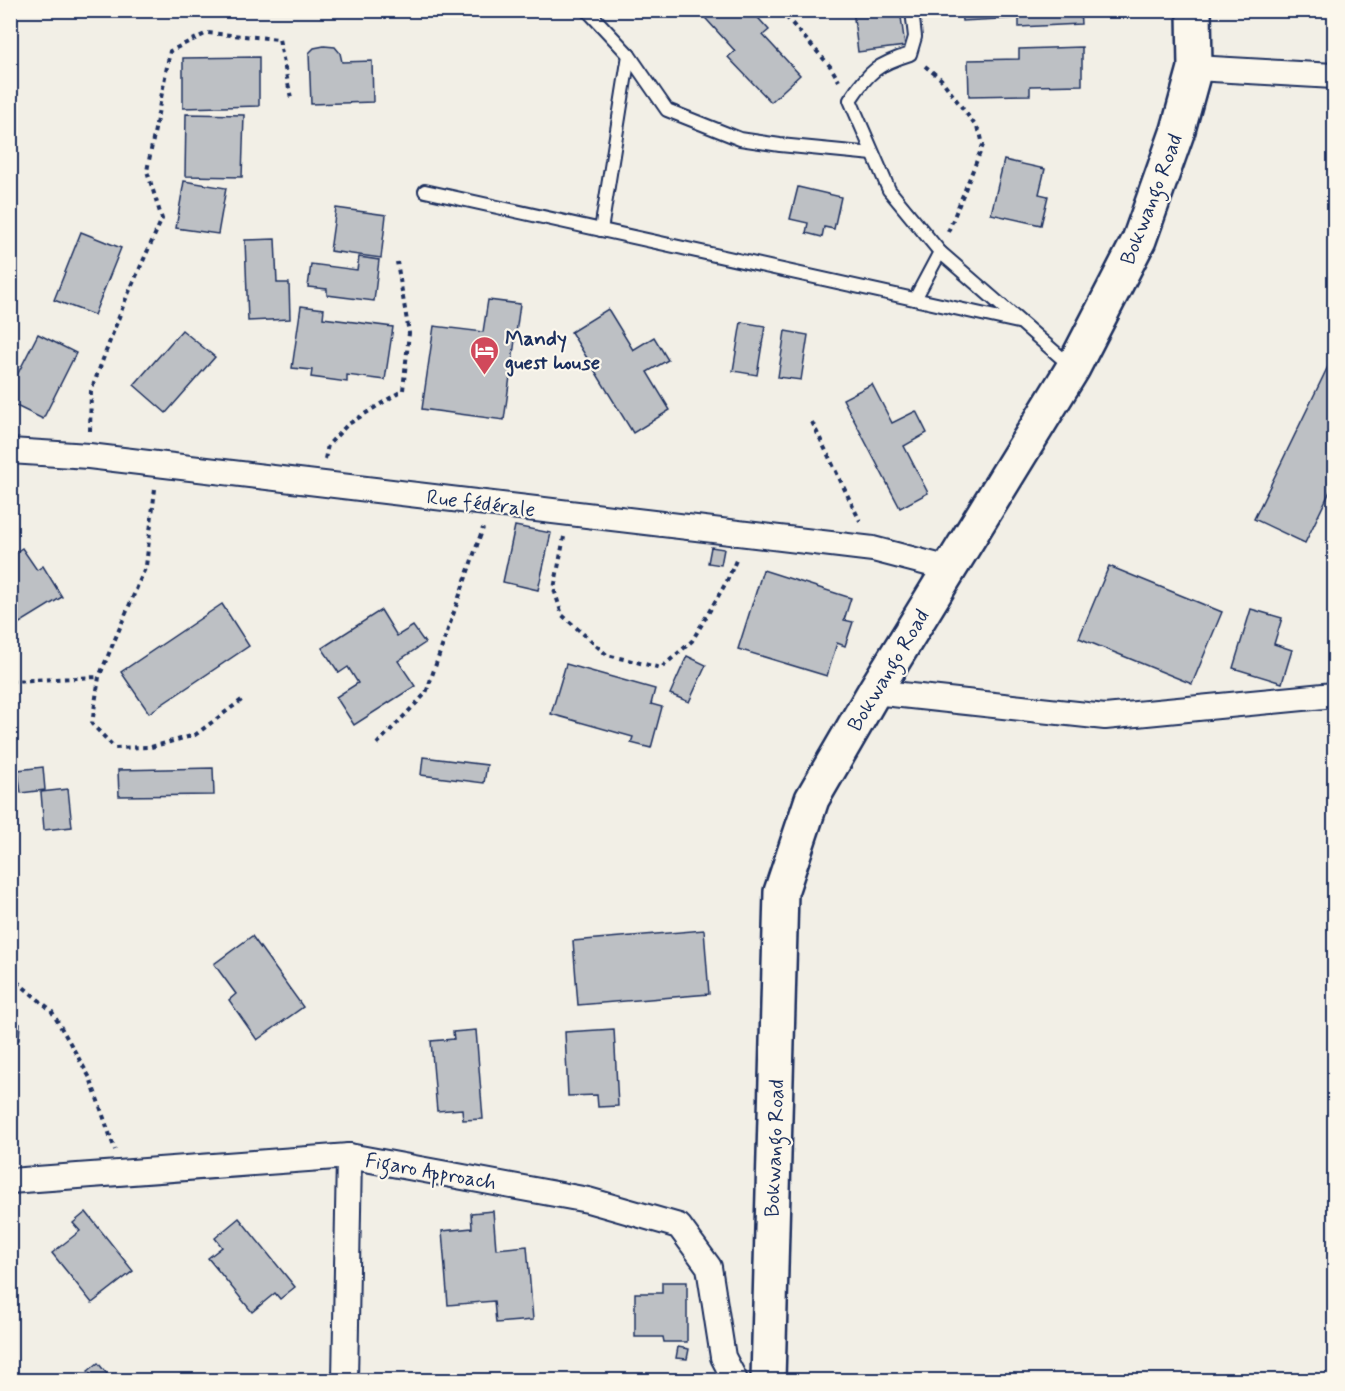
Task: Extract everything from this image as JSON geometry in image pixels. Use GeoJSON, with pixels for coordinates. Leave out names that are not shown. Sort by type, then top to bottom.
{"type":"FeatureCollection","features":[{"type":"Feature","properties":{"kind":"street","name":"Bokwango Road"},"geometry":{"type":"LineString","coordinates":[[768,1380],[781,892],[812,799],[874,692],[1073,368],[1139,240],[1178,130],[1195,68],[1194,10]]}},
{"type":"Feature","properties":{"kind":"street"},"geometry":{"type":"LineString","coordinates":[[1195,68],[1335,76]]}},
{"type":"Feature","properties":{"kind":"street","name":"Rue fédérale"},"geometry":{"type":"LineString","coordinates":[[10,451],[89,456],[873,549],[950,569]]}},
{"type":"Feature","properties":{"kind":"street"},"geometry":{"type":"LineString","coordinates":[[874,692],[1105,717],[1335,695]]}},
{"type":"Feature","properties":{"kind":"street"},"geometry":{"type":"LineString","coordinates":[[345,1380],[348,1156]]}},
{"type":"Feature","properties":{"kind":"street","name":"Figaro Approach"},"geometry":{"type":"LineString","coordinates":[[10,1181],[348,1156],[588,1200],[679,1226],[709,1267],[723,1357],[735,1380]]}},
{"type":"Feature","properties":{"kind":"lane"},"geometry":{"type":"LineString","coordinates":[[587,10],[629,55],[667,110],[740,139],[873,154]]}},
{"type":"Feature","properties":{"kind":"lane"},"geometry":{"type":"LineString","coordinates":[[912,10],[915,37],[910,54],[885,62],[864,79],[850,100],[888,190],[940,252],[1073,368]]}},
{"type":"Feature","properties":{"kind":"lane"},"geometry":{"type":"LineString","coordinates":[[600,230],[629,55]]}},
{"type":"Feature","properties":{"kind":"lane"},"geometry":{"type":"LineString","coordinates":[[425,191],[1018,322]]}},
{"type":"Feature","properties":{"kind":"lane"},"geometry":{"type":"LineString","coordinates":[[915,299],[940,252]]}},
{"type":"Feature","properties":{"kind":"path"},"geometry":{"type":"LineString","coordinates":[[780,10],[830,66],[850,100]]}},
{"type":"Feature","properties":{"kind":"path"},"geometry":{"type":"LineString","coordinates":[[89,456],[91,391],[124,301],[162,219],[147,171],[170,51],[207,33],[279,39],[291,98]]}},
{"type":"Feature","properties":{"kind":"path"},"geometry":{"type":"LineString","coordinates":[[910,54],[941,79],[980,132],[983,145],[940,252]]}},
{"type":"Feature","properties":{"kind":"path"},"geometry":{"type":"LineString","coordinates":[[318,483],[328,445],[347,425],[403,390],[409,333],[397,262]]}},
{"type":"Feature","properties":{"kind":"path"},"geometry":{"type":"LineString","coordinates":[[812,422],[873,549]]}},
{"type":"Feature","properties":{"kind":"path"},"geometry":{"type":"LineString","coordinates":[[157,464],[146,566],[99,677],[92,724],[115,748],[151,747],[195,735],[243,699]]}},
{"type":"Feature","properties":{"kind":"path"},"geometry":{"type":"LineString","coordinates":[[377,744],[426,693],[491,504]]}},
{"type":"Feature","properties":{"kind":"path"},"geometry":{"type":"LineString","coordinates":[[569,513],[554,589],[562,615],[607,655],[661,668],[692,641],[728,581],[746,535]]}},
{"type":"Feature","properties":{"kind":"path"},"geometry":{"type":"LineString","coordinates":[[10,681],[99,677]]}},
{"type":"Feature","properties":{"kind":"path"},"geometry":{"type":"LineString","coordinates":[[10,976],[51,1010],[90,1078],[123,1173]]}},
{"type":"Feature","properties":{"kind":"building"},"geometry":{"type":"Polygon","coordinates":[[[698,10],[751,10],[769,30],[763,35],[800,75],[771,102],[728,57],[735,51],[698,10]]]}},
{"type":"Feature","properties":{"kind":"building"},"geometry":{"type":"Polygon","coordinates":[[[853,10],[900,10],[905,46],[858,52],[853,10]]]}},
{"type":"Feature","properties":{"kind":"building"},"geometry":{"type":"Polygon","coordinates":[[[961,10],[1080,10],[1081,24],[1019,27],[1019,18],[962,21],[961,10]]]}},
{"type":"Feature","properties":{"kind":"building"},"geometry":{"type":"Polygon","coordinates":[[[335,47],[340,53],[342,62],[372,61],[373,102],[311,104],[309,53],[314,48],[335,47]]]}},
{"type":"Feature","properties":{"kind":"building"},"geometry":{"type":"Polygon","coordinates":[[[1082,47],[1082,85],[1030,86],[1030,95],[969,96],[968,60],[1019,59],[1019,49],[1082,47]]]}},
{"type":"Feature","properties":{"kind":"building"},"geometry":{"type":"Polygon","coordinates":[[[259,57],[259,106],[183,108],[183,58],[259,57]]]}},
{"type":"Feature","properties":{"kind":"building"},"geometry":{"type":"Polygon","coordinates":[[[186,114],[244,115],[242,177],[185,176],[186,114]]]}},
{"type":"Feature","properties":{"kind":"building"},"geometry":{"type":"Polygon","coordinates":[[[1004,160],[1045,169],[1039,194],[1048,196],[1041,225],[991,214],[1004,160]]]}},
{"type":"Feature","properties":{"kind":"building"},"geometry":{"type":"Polygon","coordinates":[[[184,181],[226,188],[218,234],[176,228],[184,181]]]}},
{"type":"Feature","properties":{"kind":"building"},"geometry":{"type":"Polygon","coordinates":[[[798,187],[841,197],[834,229],[824,227],[822,237],[806,233],[808,223],[790,219],[798,187]]]}},
{"type":"Feature","properties":{"kind":"building"},"geometry":{"type":"Polygon","coordinates":[[[336,208],[386,215],[381,258],[330,251],[336,208]]]}},
{"type":"Feature","properties":{"kind":"building"},"geometry":{"type":"Polygon","coordinates":[[[81,232],[121,248],[94,315],[54,300],[81,232]]]}},
{"type":"Feature","properties":{"kind":"building"},"geometry":{"type":"Polygon","coordinates":[[[275,239],[277,283],[289,283],[290,319],[248,321],[245,240],[275,239]]]}},
{"type":"Feature","properties":{"kind":"building"},"geometry":{"type":"Polygon","coordinates":[[[359,257],[379,260],[374,301],[327,295],[327,289],[308,287],[311,264],[357,270],[359,257]]]}},
{"type":"Feature","properties":{"kind":"building"},"geometry":{"type":"Polygon","coordinates":[[[488,300],[520,304],[504,420],[422,409],[434,326],[483,332],[488,300]]]}},
{"type":"Feature","properties":{"kind":"building"},"geometry":{"type":"Polygon","coordinates":[[[301,306],[324,309],[323,318],[393,327],[385,380],[347,375],[347,382],[311,377],[312,370],[292,368],[301,306]]]}},
{"type":"Feature","properties":{"kind":"building"},"geometry":{"type":"Polygon","coordinates":[[[608,309],[633,350],[654,337],[668,360],[647,372],[670,410],[633,433],[571,332],[608,309]]]}},
{"type":"Feature","properties":{"kind":"building"},"geometry":{"type":"Polygon","coordinates":[[[741,322],[765,326],[757,375],[733,371],[741,322]]]}},
{"type":"Feature","properties":{"kind":"building"},"geometry":{"type":"Polygon","coordinates":[[[182,330],[215,357],[166,413],[134,385],[182,330]]]}},
{"type":"Feature","properties":{"kind":"building"},"geometry":{"type":"Polygon","coordinates":[[[785,331],[808,335],[801,380],[778,377],[785,331]]]}},
{"type":"Feature","properties":{"kind":"building"},"geometry":{"type":"Polygon","coordinates":[[[38,334],[76,353],[43,419],[10,403],[10,389],[38,334]]]}},
{"type":"Feature","properties":{"kind":"building"},"geometry":{"type":"Polygon","coordinates":[[[1334,354],[1334,483],[1305,543],[1254,519],[1334,354]]]}},
{"type":"Feature","properties":{"kind":"building"},"geometry":{"type":"Polygon","coordinates":[[[872,384],[892,423],[916,411],[927,433],[904,446],[928,493],[900,508],[843,399],[872,384]]]}},
{"type":"Feature","properties":{"kind":"building"},"geometry":{"type":"Polygon","coordinates":[[[515,526],[551,533],[538,590],[503,582],[515,526]]]}},
{"type":"Feature","properties":{"kind":"building"},"geometry":{"type":"Polygon","coordinates":[[[10,544],[16,552],[22,548],[37,570],[43,566],[62,597],[10,629],[10,544]]]}},
{"type":"Feature","properties":{"kind":"building"},"geometry":{"type":"Polygon","coordinates":[[[711,547],[724,549],[721,565],[708,563],[711,547]]]}},
{"type":"Feature","properties":{"kind":"building"},"geometry":{"type":"Polygon","coordinates":[[[1109,566],[1222,612],[1192,684],[1079,638],[1109,566]]]}},
{"type":"Feature","properties":{"kind":"building"},"geometry":{"type":"Polygon","coordinates":[[[763,570],[851,598],[844,620],[853,622],[845,646],[837,643],[827,676],[738,649],[763,570]]]}},
{"type":"Feature","properties":{"kind":"building"},"geometry":{"type":"Polygon","coordinates":[[[222,604],[249,646],[149,713],[121,672],[222,604]]]}},
{"type":"Feature","properties":{"kind":"building"},"geometry":{"type":"Polygon","coordinates":[[[1251,609],[1282,618],[1274,644],[1292,650],[1282,683],[1233,668],[1251,609]]]}},
{"type":"Feature","properties":{"kind":"building"},"geometry":{"type":"Polygon","coordinates":[[[381,610],[397,636],[413,626],[425,643],[398,661],[415,686],[354,725],[336,697],[358,683],[348,667],[339,673],[322,648],[381,610]]]}},
{"type":"Feature","properties":{"kind":"building"},"geometry":{"type":"Polygon","coordinates":[[[687,656],[706,665],[689,702],[670,694],[687,656]]]}},
{"type":"Feature","properties":{"kind":"building"},"geometry":{"type":"Polygon","coordinates":[[[566,664],[655,689],[651,704],[662,707],[651,748],[631,743],[633,737],[551,714],[566,664]]]}},
{"type":"Feature","properties":{"kind":"building"},"geometry":{"type":"Polygon","coordinates":[[[423,757],[487,765],[484,783],[421,775],[423,757]]]}},
{"type":"Feature","properties":{"kind":"building"},"geometry":{"type":"Polygon","coordinates":[[[43,767],[45,790],[21,793],[18,770],[43,767]]]}},
{"type":"Feature","properties":{"kind":"building"},"geometry":{"type":"Polygon","coordinates":[[[213,768],[214,795],[119,796],[118,770],[213,768]]]}},
{"type":"Feature","properties":{"kind":"building"},"geometry":{"type":"Polygon","coordinates":[[[68,789],[72,827],[44,830],[41,792],[68,789]]]}},
{"type":"Feature","properties":{"kind":"building"},"geometry":{"type":"Polygon","coordinates":[[[704,930],[709,994],[578,1005],[573,941],[704,930]]]}},
{"type":"Feature","properties":{"kind":"building"},"geometry":{"type":"Polygon","coordinates":[[[252,936],[303,1007],[257,1040],[229,1000],[236,994],[214,964],[252,936]]]}},
{"type":"Feature","properties":{"kind":"building"},"geometry":{"type":"Polygon","coordinates":[[[10,1023],[20,1024],[19,1040],[12,1040],[10,1057],[10,1023]]]}},
{"type":"Feature","properties":{"kind":"building"},"geometry":{"type":"Polygon","coordinates":[[[614,1029],[618,1106],[598,1107],[597,1095],[568,1096],[565,1032],[614,1029]]]}},
{"type":"Feature","properties":{"kind":"building"},"geometry":{"type":"Polygon","coordinates":[[[476,1030],[483,1119],[463,1120],[462,1109],[437,1111],[431,1041],[454,1039],[453,1032],[476,1030]]]}},
{"type":"Feature","properties":{"kind":"building"},"geometry":{"type":"Polygon","coordinates":[[[493,1211],[496,1249],[527,1246],[533,1320],[496,1323],[494,1301],[448,1305],[442,1231],[472,1228],[471,1213],[493,1211]]]}},
{"type":"Feature","properties":{"kind":"building"},"geometry":{"type":"Polygon","coordinates":[[[86,1212],[133,1271],[92,1303],[52,1253],[80,1231],[73,1223],[86,1212]]]}},
{"type":"Feature","properties":{"kind":"building"},"geometry":{"type":"Polygon","coordinates":[[[239,1218],[295,1287],[280,1299],[275,1293],[252,1312],[208,1258],[222,1247],[215,1238],[239,1218]]]}},
{"type":"Feature","properties":{"kind":"building"},"geometry":{"type":"Polygon","coordinates":[[[662,1282],[687,1282],[687,1342],[664,1342],[663,1337],[635,1337],[635,1293],[662,1293],[662,1282]]]}},
{"type":"Feature","properties":{"kind":"building"},"geometry":{"type":"Polygon","coordinates":[[[678,1347],[689,1349],[687,1359],[676,1358],[678,1347]]]}},
{"type":"Feature","properties":{"kind":"building"},"geometry":{"type":"Polygon","coordinates":[[[98,1363],[112,1380],[95,1380],[88,1371],[98,1363]]]}},
{"type":"Feature","properties":{"kind":"place","name":"Mandy guest house"},"geometry":{"type":"Point","coordinates":[484,376]}}]}
